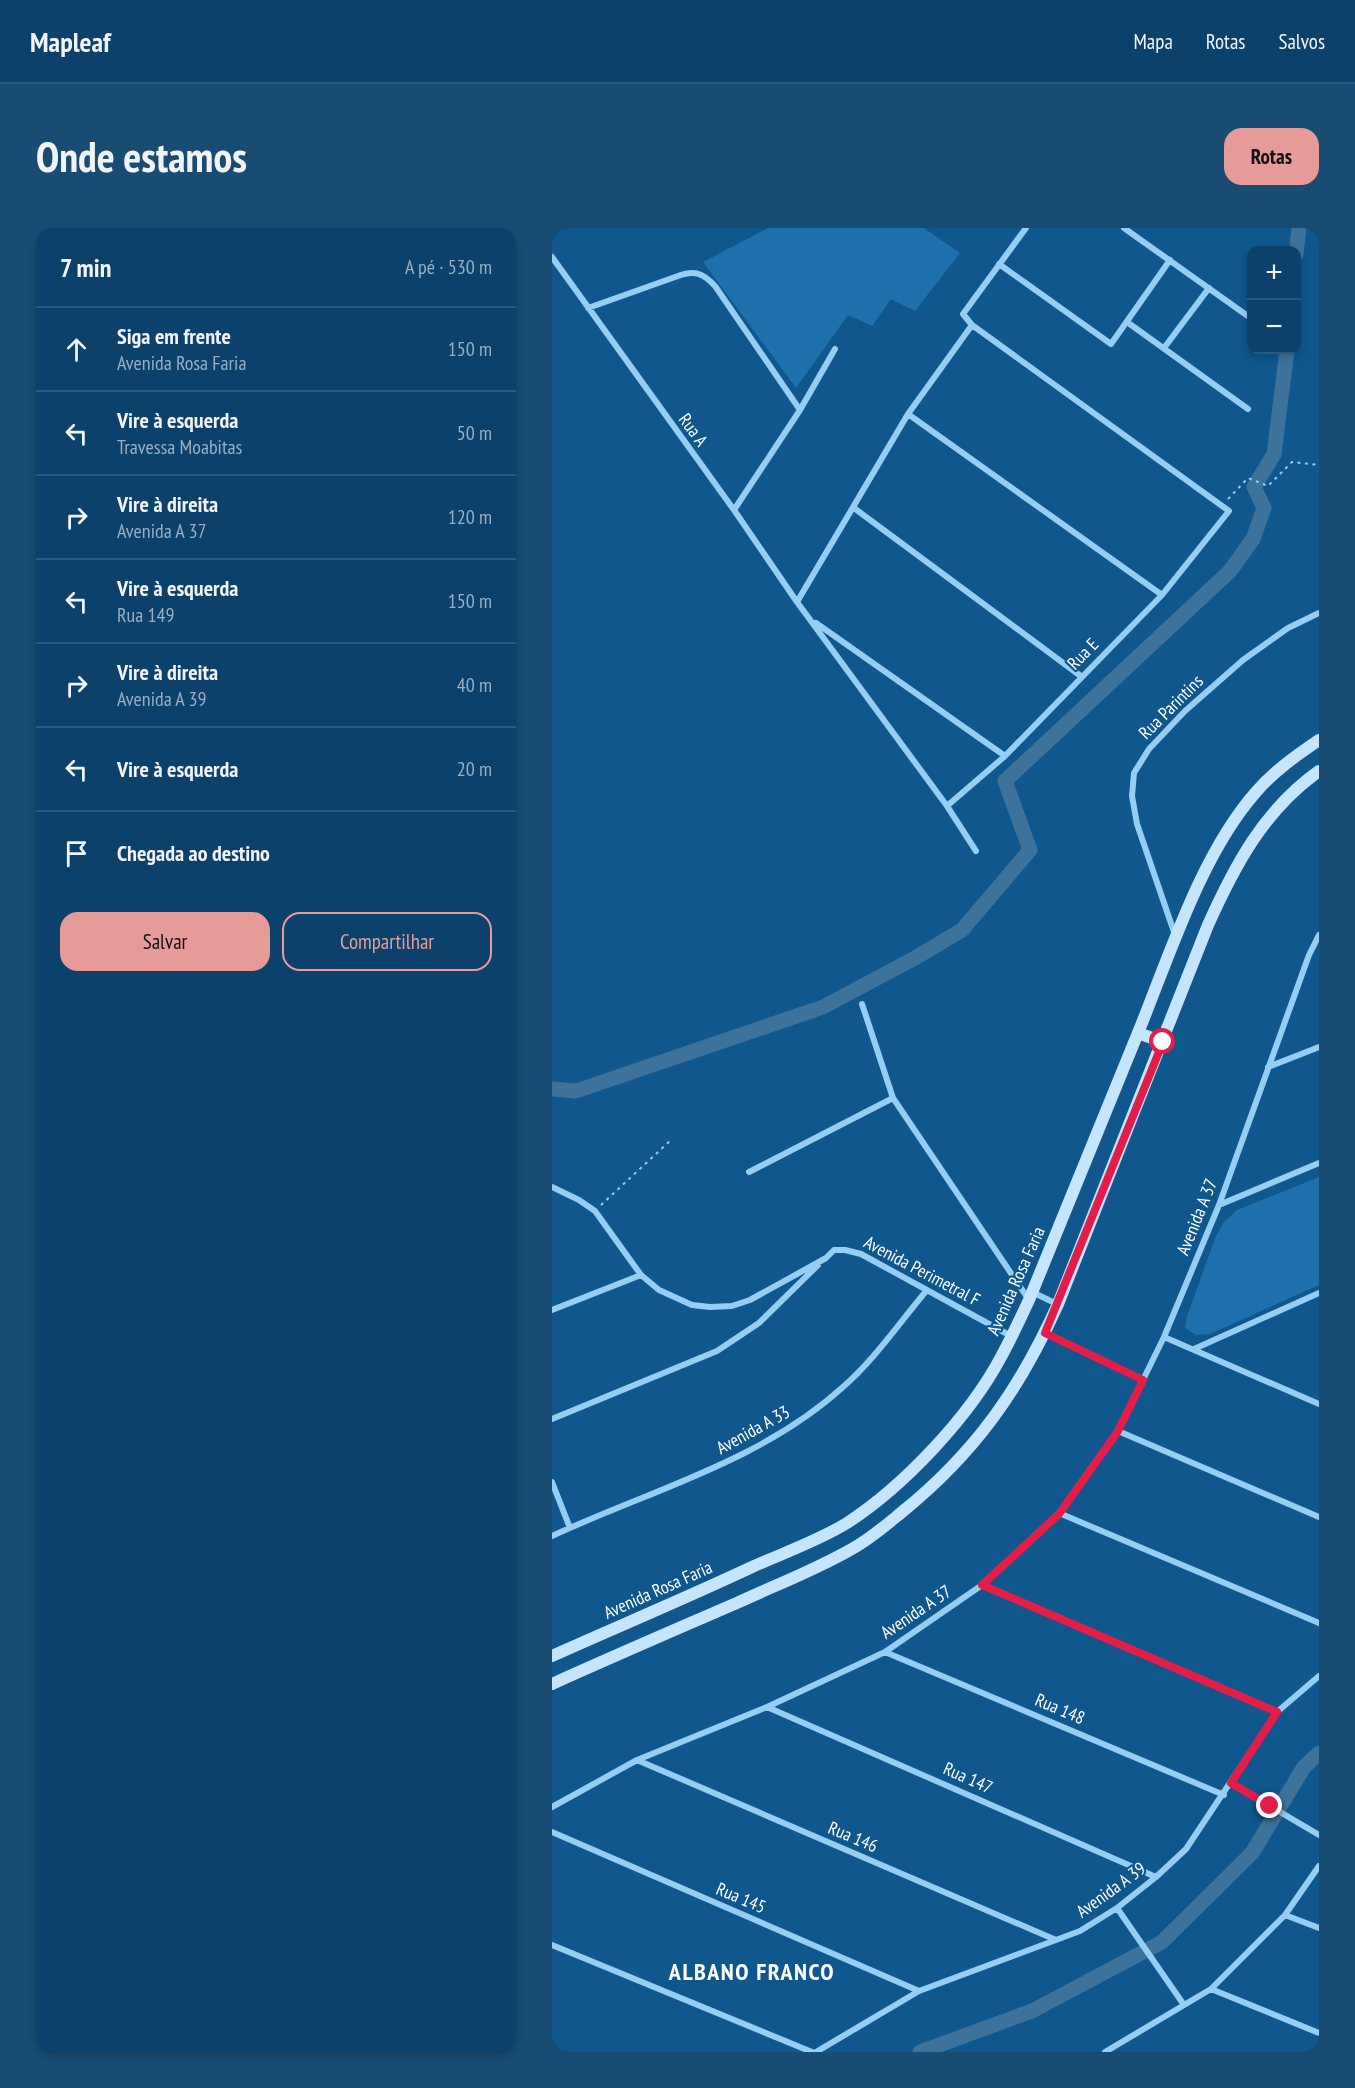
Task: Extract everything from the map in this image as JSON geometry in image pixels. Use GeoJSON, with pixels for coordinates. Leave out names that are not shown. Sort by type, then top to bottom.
{"type":"FeatureCollection","features":[{"type":"Feature","properties":{"kind":"street"},"geometry":{"type":"LineString","coordinates":[[1026,228],[963,314],[972,325],[1221,506]]}},
{"type":"Feature","properties":{"kind":"street"},"geometry":{"type":"LineString","coordinates":[[1124,228],[1247,316]]}},
{"type":"Feature","properties":{"kind":"street","name":"Rua A"},"geometry":{"type":"LineString","coordinates":[[552,257],[734,510],[797,602],[947,806],[976,851]]}},
{"type":"Feature","properties":{"kind":"street"},"geometry":{"type":"LineString","coordinates":[[999,264],[1111,344],[1170,260]]}},
{"type":"Feature","properties":{"kind":"street"},"geometry":{"type":"LineString","coordinates":[[588,308],[687,273],[700,273],[715,286],[800,410]]}},
{"type":"Feature","properties":{"kind":"street"},"geometry":{"type":"LineString","coordinates":[[1164,348],[1209,288]]}},
{"type":"Feature","properties":{"kind":"street"},"geometry":{"type":"LineString","coordinates":[[1127,322],[1248,409]]}},
{"type":"Feature","properties":{"kind":"street"},"geometry":{"type":"LineString","coordinates":[[797,602],[908,414],[972,325]]}},
{"type":"Feature","properties":{"kind":"street"},"geometry":{"type":"LineString","coordinates":[[734,510],[800,410],[835,349]]}},
{"type":"Feature","properties":{"kind":"street"},"geometry":{"type":"LineString","coordinates":[[908,414],[1162,595]]}},
{"type":"Feature","properties":{"kind":"street","name":"Rua E"},"geometry":{"type":"LineString","coordinates":[[947,806],[1005,756],[1162,595],[1229,511],[1221,506]]}},
{"type":"Feature","properties":{"kind":"street"},"geometry":{"type":"LineString","coordinates":[[854,508],[1082,677]]}},
{"type":"Feature","properties":{"kind":"street","name":"Rua Parintins"},"geometry":{"type":"LineString","coordinates":[[1176,938],[1137,824],[1132,796],[1134,773],[1149,749],[1185,711],[1243,660],[1288,628],[1319,613]]}},
{"type":"Feature","properties":{"kind":"street","name":"Rua A"},"geometry":{"type":"LineString","coordinates":[[811,619],[1005,756]]}},
{"type":"Feature","properties":{"kind":"street","name":"Avenida Rosa Faria"},"geometry":{"type":"LineString","coordinates":[[552,1656],[796,1548],[854,1518],[920,1462],[954,1424],[982,1388],[1001,1358],[1031,1296],[1176,938],[1212,856],[1256,791],[1287,762],[1319,740]]}},
{"type":"Feature","properties":{"kind":"street"},"geometry":{"type":"LineString","coordinates":[[552,1684],[782,1583],[850,1550],[880,1530],[947,1472],[978,1438],[1019,1382],[1045,1333],[1208,925],[1230,876],[1264,824],[1298,788],[1319,771]]}},
{"type":"Feature","properties":{"kind":"street","name":"Avenida A 37"},"geometry":{"type":"LineString","coordinates":[[552,1807],[637,1760],[768,1707],[885,1652],[982,1585],[1059,1514],[1118,1431],[1164,1337],[1219,1204],[1309,955],[1319,935]]}},
{"type":"Feature","properties":{"kind":"street"},"geometry":{"type":"LineString","coordinates":[[862,1004],[894,1098],[1031,1296],[1058,1304]]}},
{"type":"Feature","properties":{"kind":"street"},"geometry":{"type":"LineString","coordinates":[[1138,1033],[1163,1042]]}},
{"type":"Feature","properties":{"kind":"street"},"geometry":{"type":"LineString","coordinates":[[1268,1067],[1319,1047]]}},
{"type":"Feature","properties":{"kind":"street"},"geometry":{"type":"LineString","coordinates":[[749,1172],[894,1098]]}},
{"type":"Feature","properties":{"kind":"street"},"geometry":{"type":"LineString","coordinates":[[1219,1204],[1319,1163]]}},
{"type":"Feature","properties":{"kind":"street","name":"Avenida Perimetral F"},"geometry":{"type":"LineString","coordinates":[[552,1188],[579,1200],[595,1211],[640,1275],[659,1290],[692,1305],[732,1306],[750,1300],[825,1258],[834,1250],[845,1250],[861,1254],[1012,1336]]}},
{"type":"Feature","properties":{"kind":"street"},"geometry":{"type":"LineString","coordinates":[[552,1419],[717,1351],[759,1323],[825,1258]]}},
{"type":"Feature","properties":{"kind":"street"},"geometry":{"type":"LineString","coordinates":[[552,1310],[640,1275]]}},
{"type":"Feature","properties":{"kind":"street","name":"Avenida A 33"},"geometry":{"type":"LineString","coordinates":[[552,1536],[726,1463],[774,1438],[802,1420],[844,1386],[863,1367],[927,1290]]}},
{"type":"Feature","properties":{"kind":"street"},"geometry":{"type":"LineString","coordinates":[[1194,1349],[1318,1294]]}},
{"type":"Feature","properties":{"kind":"street"},"geometry":{"type":"LineString","coordinates":[[1045,1333],[1143,1380]]}},
{"type":"Feature","properties":{"kind":"street"},"geometry":{"type":"LineString","coordinates":[[1164,1337],[1319,1404]]}},
{"type":"Feature","properties":{"kind":"street"},"geometry":{"type":"LineString","coordinates":[[1118,1431],[1319,1517]]}},
{"type":"Feature","properties":{"kind":"street"},"geometry":{"type":"LineString","coordinates":[[552,1482],[570,1528]]}},
{"type":"Feature","properties":{"kind":"street"},"geometry":{"type":"LineString","coordinates":[[1059,1514],[1319,1623]]}},
{"type":"Feature","properties":{"kind":"street"},"geometry":{"type":"LineString","coordinates":[[982,1585],[1277,1712]]}},
{"type":"Feature","properties":{"kind":"street","name":"Rua 148"},"geometry":{"type":"LineString","coordinates":[[885,1652],[1224,1795]]}},
{"type":"Feature","properties":{"kind":"street","name":"Avenida A 39"},"geometry":{"type":"LineString","coordinates":[[814,2052],[919,1991],[1080,1931],[1117,1908],[1186,1849],[1277,1712],[1319,1676]]}},
{"type":"Feature","properties":{"kind":"street","name":"Rua 147"},"geometry":{"type":"LineString","coordinates":[[768,1707],[1156,1877]]}},
{"type":"Feature","properties":{"kind":"street","name":"Rua 146"},"geometry":{"type":"LineString","coordinates":[[637,1760],[1056,1940]]}},
{"type":"Feature","properties":{"kind":"street"},"geometry":{"type":"LineString","coordinates":[[1231,1783],[1319,1835]]}},
{"type":"Feature","properties":{"kind":"street","name":"Rua 145"},"geometry":{"type":"LineString","coordinates":[[552,1832],[919,1991]]}},
{"type":"Feature","properties":{"kind":"street"},"geometry":{"type":"LineString","coordinates":[[1105,2052],[1211,1989],[1285,1915],[1319,1866]]}},
{"type":"Feature","properties":{"kind":"street"},"geometry":{"type":"LineString","coordinates":[[1117,1908],[1184,2005]]}},
{"type":"Feature","properties":{"kind":"street"},"geometry":{"type":"LineString","coordinates":[[1285,1915],[1319,1928]]}},
{"type":"Feature","properties":{"kind":"street"},"geometry":{"type":"LineString","coordinates":[[552,1945],[814,2052]]}},
{"type":"Feature","properties":{"kind":"street"},"geometry":{"type":"LineString","coordinates":[[1211,1989],[1319,2032]]}},
{"type":"Feature","properties":{"kind":"path"},"geometry":{"type":"LineString","coordinates":[[1221,506],[1248,478],[1268,486],[1293,462],[1319,465]]}},
{"type":"Feature","properties":{"kind":"path"},"geometry":{"type":"LineString","coordinates":[[595,1211],[671,1140]]}},
{"type":"Feature","properties":{"kind":"shaded area"},"geometry":{"type":"Polygon","coordinates":[[[768,228],[924,228],[960,253],[915,311],[891,299],[872,326],[848,315],[796,388],[703,262],[768,228]]]}},
{"type":"Feature","properties":{"kind":"shaded area"},"geometry":{"type":"Polygon","coordinates":[[[1319,1177],[1319,1285],[1210,1334],[1196,1335],[1185,1328],[1187,1316],[1216,1236],[1224,1222],[1237,1210],[1319,1177]]]}},
{"type":"Feature","properties":{"kind":"waterway"},"geometry":{"type":"LineString","coordinates":[[1297,246],[1299,228]]}},
{"type":"Feature","properties":{"kind":"waterway"},"geometry":{"type":"LineString","coordinates":[[552,1089],[576,1091],[823,1007],[962,930],[1030,850],[1005,781],[1230,571],[1253,539],[1264,508],[1254,487],[1274,454],[1286,354]]}},
{"type":"Feature","properties":{"kind":"waterway"},"geometry":{"type":"LineString","coordinates":[[920,2052],[1032,2011],[1162,1942],[1252,1853],[1304,1767],[1319,1753]]}},
{"type":"Feature","properties":{"kind":"district","name":"ALBANO FRANCO"},"geometry":{"type":"Point","coordinates":[752,1972]}},
{"type":"Feature","properties":{"kind":"route"},"geometry":{"type":"LineString","coordinates":[[1163,1042],[1045,1333],[1143,1380],[1118,1431],[1059,1514],[982,1585],[1277,1712],[1231,1783],[1270,1806]]}}]}
